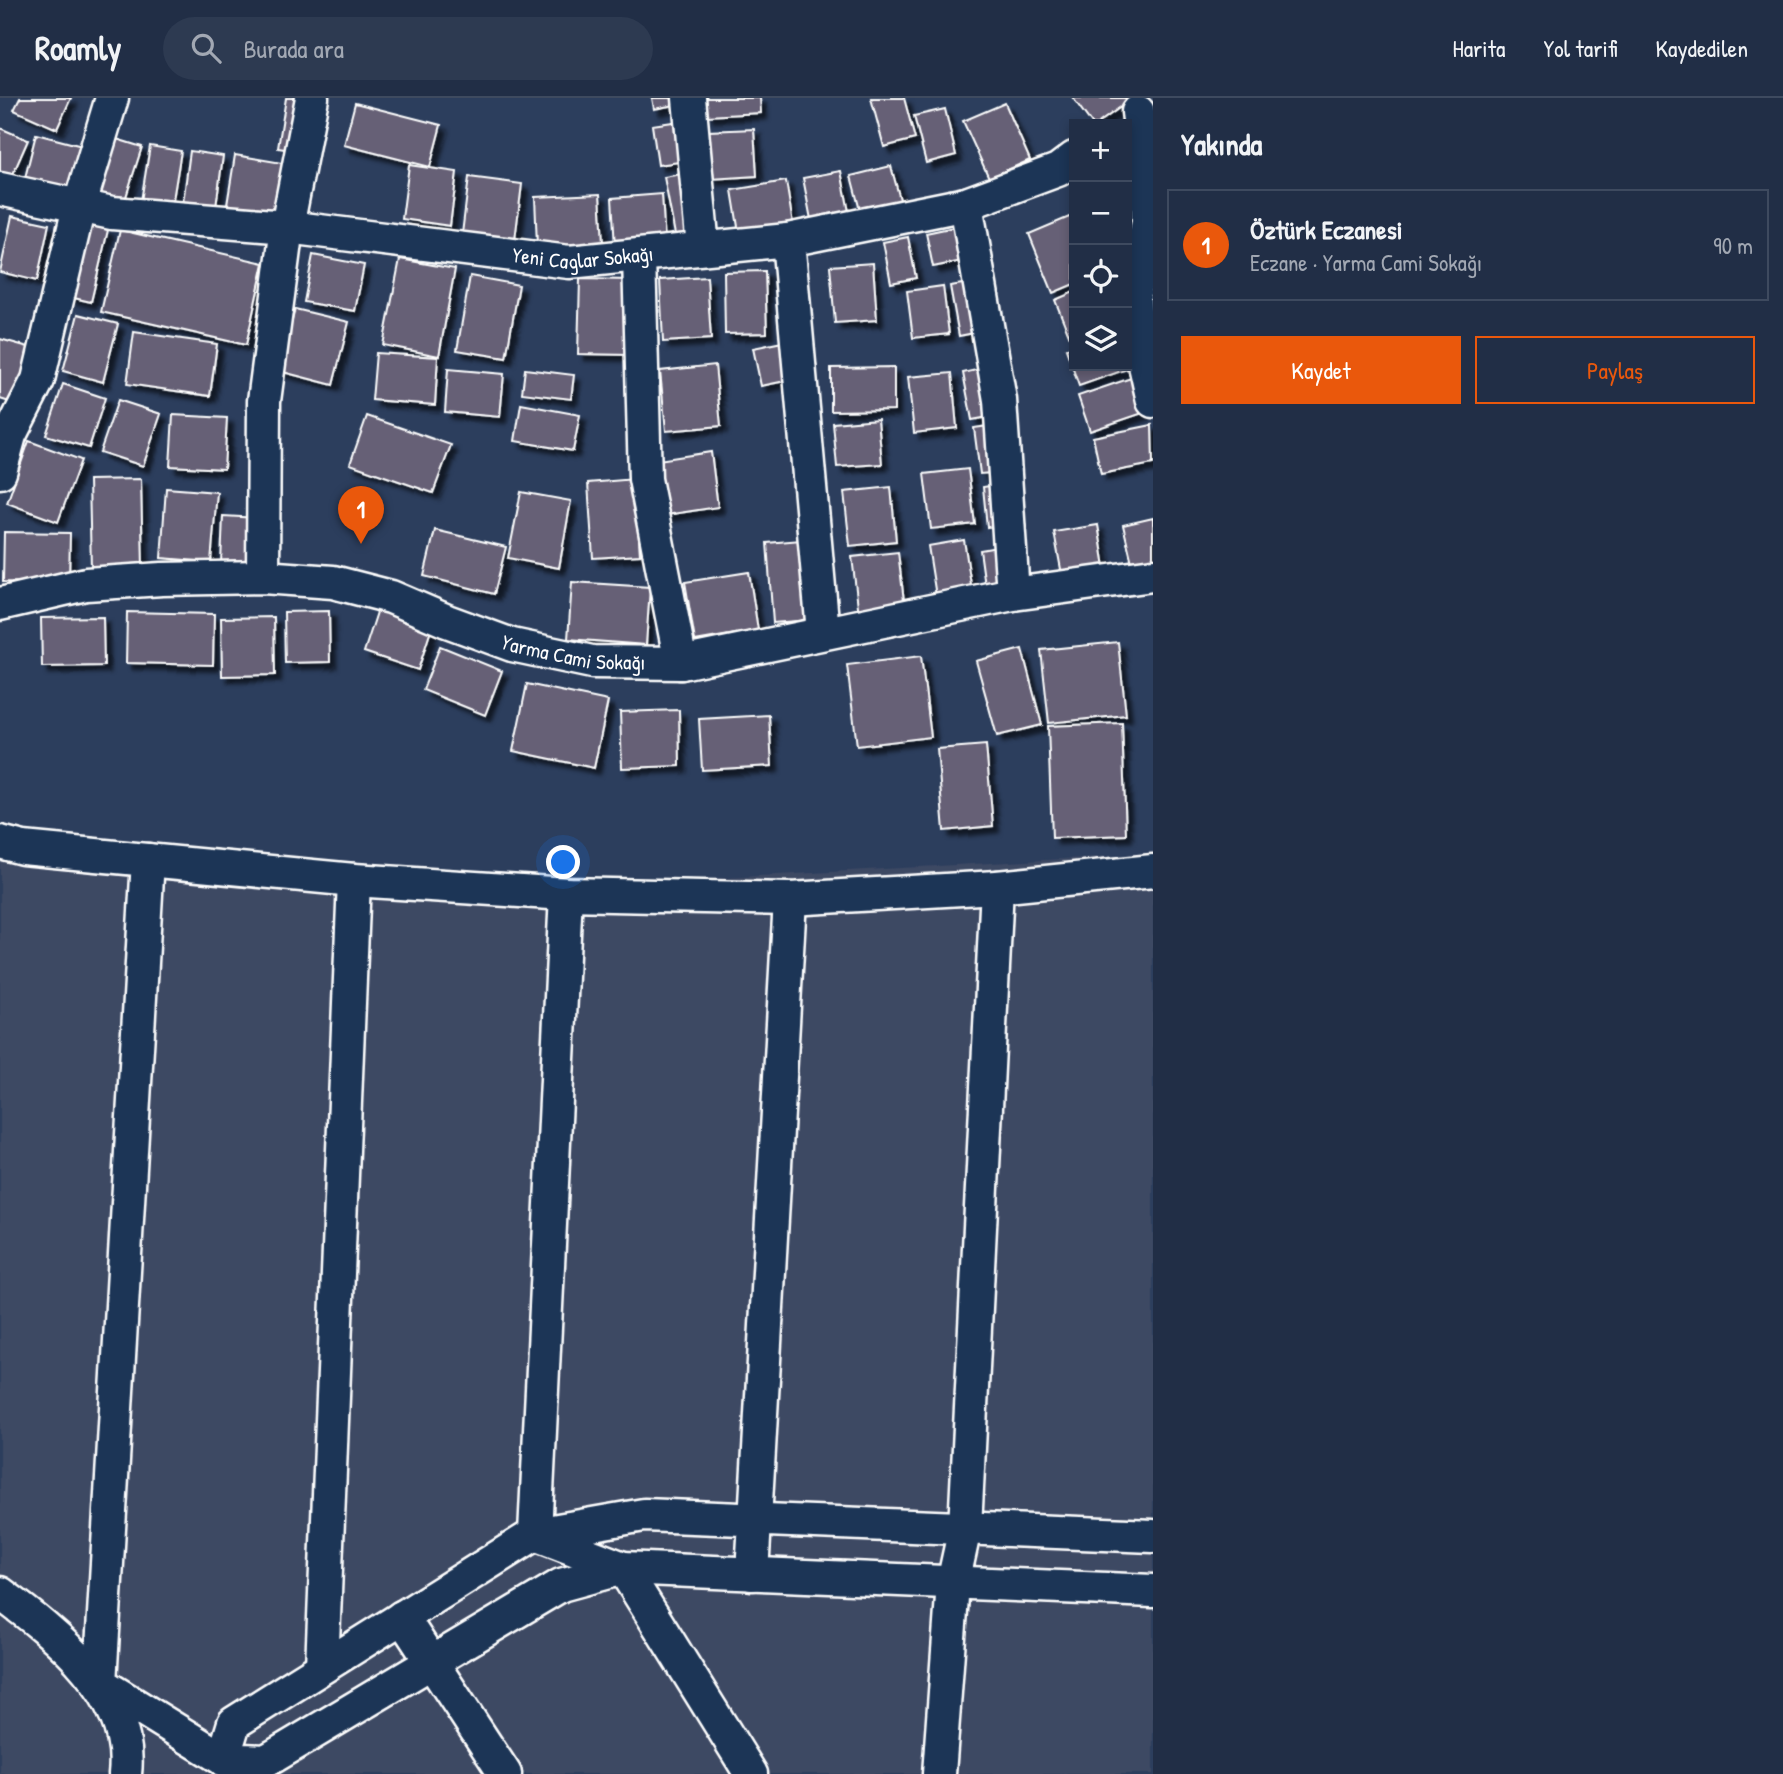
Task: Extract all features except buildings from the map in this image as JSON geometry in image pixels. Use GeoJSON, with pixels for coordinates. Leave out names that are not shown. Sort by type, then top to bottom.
{"type":"FeatureCollection","features":[{"type":"Feature","properties":{"kind":"street"},"geometry":{"type":"LineString","coordinates":[[0,472],[10,435],[10,412],[38,380],[79,207],[112,98]]}},
{"type":"Feature","properties":{"kind":"street"},"geometry":{"type":"LineString","coordinates":[[263,577],[264,401],[287,227],[312,98]]}},
{"type":"Feature","properties":{"kind":"street"},"geometry":{"type":"LineString","coordinates":[[689,98],[703,248]]}},
{"type":"Feature","properties":{"kind":"street"},"geometry":{"type":"LineString","coordinates":[[1138,113],[1146,176],[1148,221],[1134,298],[1136,324],[1153,401]]}},
{"type":"Feature","properties":{"kind":"street","name":"Yeni Caglar Sokağı"},"geometry":{"type":"LineString","coordinates":[[0,190],[112,213],[287,227],[569,262],[788,240],[966,204],[1058,170],[1069,162]]}},
{"type":"Feature","properties":{"kind":"street"},"geometry":{"type":"LineString","coordinates":[[966,204],[1000,400],[1013,594]]}},
{"type":"Feature","properties":{"kind":"street"},"geometry":{"type":"LineString","coordinates":[[788,240],[823,632]]}},
{"type":"Feature","properties":{"kind":"street"},"geometry":{"type":"LineString","coordinates":[[639,256],[645,479],[681,663]]}},
{"type":"Feature","properties":{"kind":"street","name":"Yarma Cami Sokağı"},"geometry":{"type":"LineString","coordinates":[[0,604],[86,584],[263,577],[333,582],[391,597],[512,645],[592,662],[681,663],[1013,594],[1153,575]]}},
{"type":"Feature","properties":{"kind":"street"},"geometry":{"type":"LineString","coordinates":[[0,843],[23,848],[354,880],[566,894],[790,900],[997,887],[1152,866]]}},
{"type":"Feature","properties":{"kind":"street"},"geometry":{"type":"LineString","coordinates":[[125,1774],[120,1728],[100,1683],[148,860]]}},
{"type":"Feature","properties":{"kind":"street"},"geometry":{"type":"LineString","coordinates":[[322,1667],[354,880]]}},
{"type":"Feature","properties":{"kind":"street"},"geometry":{"type":"LineString","coordinates":[[939,1774],[953,1583],[965,1528],[997,887]]}},
{"type":"Feature","properties":{"kind":"street"},"geometry":{"type":"LineString","coordinates":[[535,1534],[566,894]]}},
{"type":"Feature","properties":{"kind":"street"},"geometry":{"type":"LineString","coordinates":[[752,1574],[790,900]]}},
{"type":"Feature","properties":{"kind":"street"},"geometry":{"type":"LineString","coordinates":[[223,1769],[234,1723],[535,1534],[644,1515],[1153,1536]]}},
{"type":"Feature","properties":{"kind":"street"},"geometry":{"type":"LineString","coordinates":[[535,1534],[623,1568],[751,1774]]}},
{"type":"Feature","properties":{"kind":"street"},"geometry":{"type":"LineString","coordinates":[[0,1593],[29,1614],[100,1683],[223,1769],[267,1761],[561,1585],[623,1568],[1153,1591]]}},
{"type":"Feature","properties":{"kind":"street"},"geometry":{"type":"LineString","coordinates":[[402,1617],[505,1774]]}},
{"type":"Feature","properties":{"kind":"shaded area"},"geometry":{"type":"Polygon","coordinates":[[[38,833],[355,868],[671,881],[1153,854],[1153,1774],[0,1774],[0,856],[38,833]]]}},
{"type":"Feature","properties":{"kind":"place","name":"Öztürk Eczanesi"},"geometry":{"type":"Point","coordinates":[361,544]}}]}
